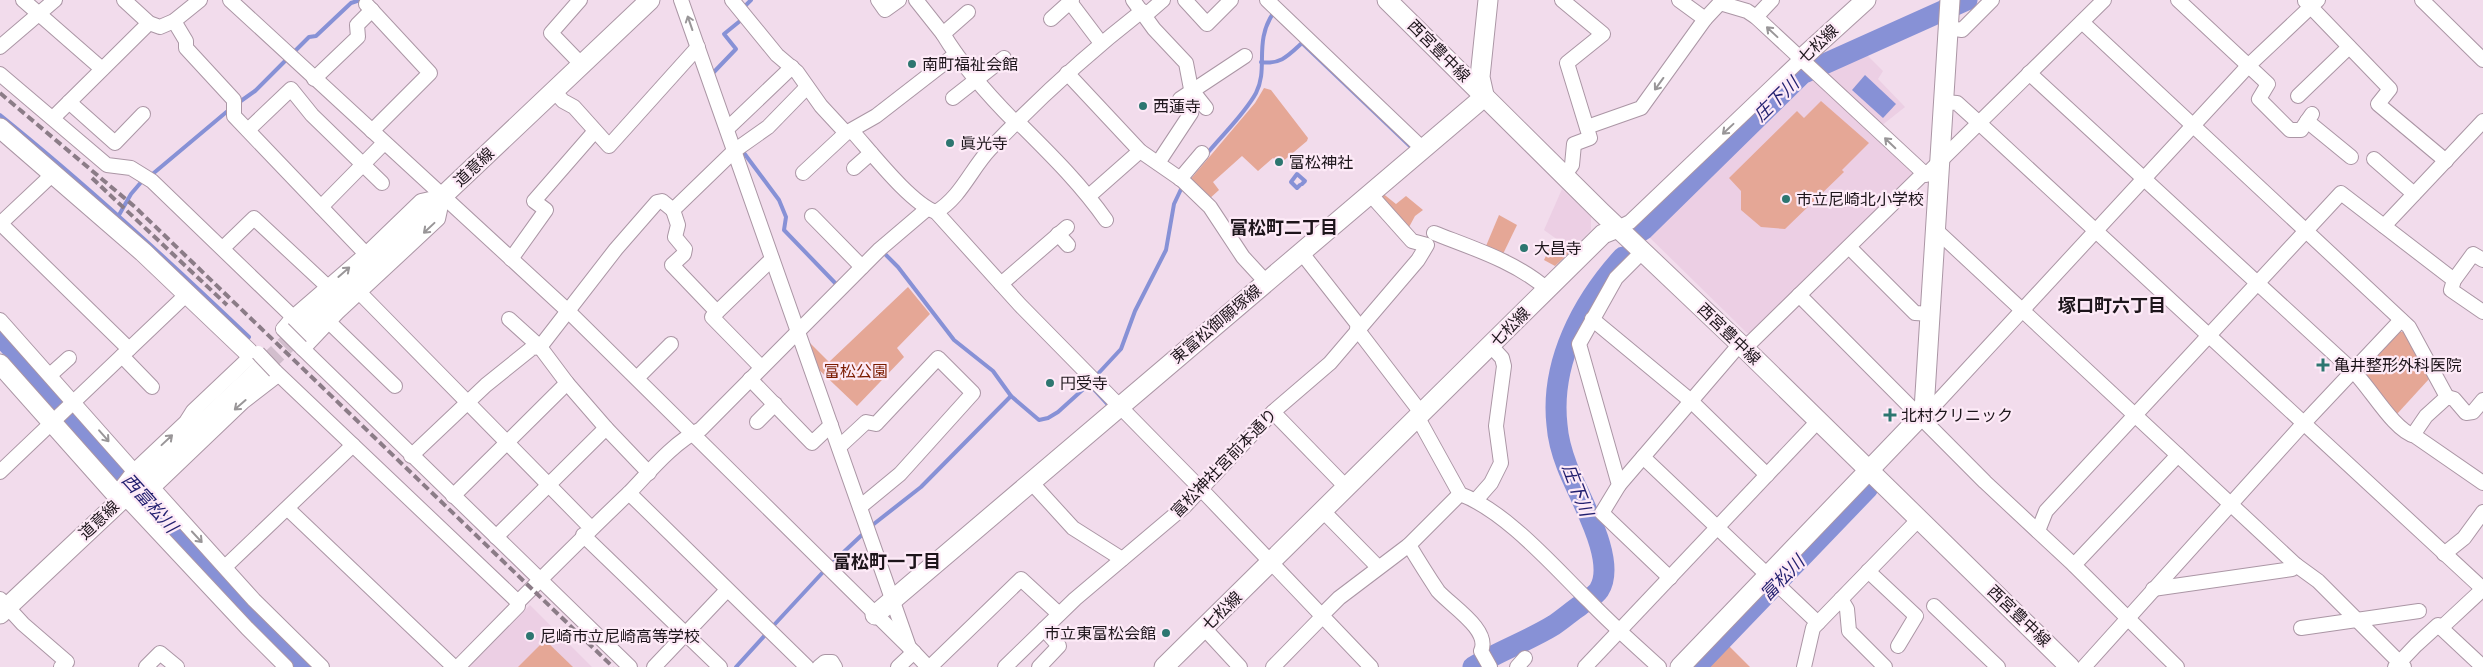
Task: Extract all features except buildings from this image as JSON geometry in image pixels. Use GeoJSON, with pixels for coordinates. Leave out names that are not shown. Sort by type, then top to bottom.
{"type":"FeatureCollection","features":[{"type":"Feature","properties":{"kind":"street"},"geometry":{"type":"LineString","coordinates":[[23,0],[102,69]]}},
{"type":"Feature","properties":{"kind":"street"},"geometry":{"type":"LineString","coordinates":[[0,47],[55,0]]}},
{"type":"Feature","properties":{"kind":"street"},"geometry":{"type":"LineString","coordinates":[[124,0],[149,23],[160,27],[174,21],[200,0]]}},
{"type":"Feature","properties":{"kind":"street"},"geometry":{"type":"LineString","coordinates":[[580,0],[551,34],[582,65]]}},
{"type":"Feature","properties":{"kind":"street","name":"道意線"},"geometry":{"type":"LineString","coordinates":[[295,335],[650,0]]}},
{"type":"Feature","properties":{"kind":"street"},"geometry":{"type":"LineString","coordinates":[[681,0],[892,599],[912,650]]}},
{"type":"Feature","properties":{"kind":"street"},"geometry":{"type":"LineString","coordinates":[[732,0],[777,55],[792,67],[807,87],[849,132],[932,211],[1371,667]]}},
{"type":"Feature","properties":{"kind":"street"},"geometry":{"type":"LineString","coordinates":[[878,0],[885,10],[899,0]]}},
{"type":"Feature","properties":{"kind":"street"},"geometry":{"type":"LineString","coordinates":[[916,0],[977,80],[1016,122],[1062,165],[1089,196],[1106,220]]}},
{"type":"Feature","properties":{"kind":"street"},"geometry":{"type":"LineString","coordinates":[[1137,5],[1148,13],[1163,0]]}},
{"type":"Feature","properties":{"kind":"street"},"geometry":{"type":"LineString","coordinates":[[1185,0],[1207,24],[1231,0]]}},
{"type":"Feature","properties":{"kind":"street","name":"西宮豊中線"},"geometry":{"type":"LineString","coordinates":[[1388,0],[1564,176],[1819,420],[2070,667]]}},
{"type":"Feature","properties":{"kind":"street"},"geometry":{"type":"LineString","coordinates":[[1484,95],[1480,77],[1488,0]]}},
{"type":"Feature","properties":{"kind":"street"},"geometry":{"type":"LineString","coordinates":[[1562,0],[1602,34],[1567,63],[1590,138],[1574,144],[1572,165],[1564,176]]}},
{"type":"Feature","properties":{"kind":"street"},"geometry":{"type":"LineString","coordinates":[[1680,0],[1706,19]]}},
{"type":"Feature","properties":{"kind":"street"},"geometry":{"type":"LineString","coordinates":[[1922,413],[1923,314],[1936,230],[1930,169],[1944,102],[1950,0]]}},
{"type":"Feature","properties":{"kind":"street"},"geometry":{"type":"LineString","coordinates":[[1949,26],[1962,30],[1992,0]]}},
{"type":"Feature","properties":{"kind":"street"},"geometry":{"type":"LineString","coordinates":[[2178,0],[2268,84],[2260,99],[2290,130],[2301,130],[2310,118],[2351,157]]}},
{"type":"Feature","properties":{"kind":"street"},"geometry":{"type":"LineString","coordinates":[[2422,0],[2483,60]]}},
{"type":"Feature","properties":{"kind":"street"},"geometry":{"type":"LineString","coordinates":[[1051,19],[1071,1],[1101,43]]}},
{"type":"Feature","properties":{"kind":"street"},"geometry":{"type":"LineString","coordinates":[[1756,17],[1769,1]]}},
{"type":"Feature","properties":{"kind":"street","name":"七松線"},"geometry":{"type":"LineString","coordinates":[[1164,667],[1603,234],[1630,222],[1804,62],[1861,1]]}},
{"type":"Feature","properties":{"kind":"street"},"geometry":{"type":"LineString","coordinates":[[237,2],[314,79],[569,312],[929,667],[1021,579],[1059,614]]}},
{"type":"Feature","properties":{"kind":"street"},"geometry":{"type":"LineString","coordinates":[[1670,578],[1602,513],[1619,485],[1690,402],[1742,346],[1799,295],[1930,169],[2082,22],[2099,2]]}},
{"type":"Feature","properties":{"kind":"street"},"geometry":{"type":"LineString","coordinates":[[1680,667],[1773,580],[1869,469],[1922,413],[1931,408],[2249,65],[2311,2],[2349,47],[2390,89],[2378,104],[2446,161]]}},
{"type":"Feature","properties":{"kind":"street"},"geometry":{"type":"LineString","coordinates":[[1586,127],[1641,108],[1706,19],[1720,3],[1747,10],[1756,17],[1818,75],[1930,169]]}},
{"type":"Feature","properties":{"kind":"street"},"geometry":{"type":"LineString","coordinates":[[1273,4],[1423,149]]}},
{"type":"Feature","properties":{"kind":"street"},"geometry":{"type":"LineString","coordinates":[[458,667],[518,606],[518,602],[587,531],[693,433],[701,429],[862,267],[932,211],[947,206],[988,151],[1067,73],[1101,43],[1137,5]]}},
{"type":"Feature","properties":{"kind":"street"},"geometry":{"type":"LineString","coordinates":[[1137,5],[1154,29],[1186,63],[1193,92],[1206,108]]}},
{"type":"Feature","properties":{"kind":"street"},"geometry":{"type":"LineString","coordinates":[[314,79],[358,37],[357,25],[369,7],[430,73],[372,131]]}},
{"type":"Feature","properties":{"kind":"street"},"geometry":{"type":"LineString","coordinates":[[943,34],[968,12]]}},
{"type":"Feature","properties":{"kind":"street"},"geometry":{"type":"LineString","coordinates":[[174,21],[186,41],[186,48],[234,100],[234,116],[366,254]]}},
{"type":"Feature","properties":{"kind":"street"},"geometry":{"type":"LineString","coordinates":[[2082,22],[2409,327],[2447,397],[2454,399],[2466,413],[2473,412],[2483,400]]}},
{"type":"Feature","properties":{"kind":"street"},"geometry":{"type":"LineString","coordinates":[[53,118],[149,23]]}},
{"type":"Feature","properties":{"kind":"street"},"geometry":{"type":"LineString","coordinates":[[554,91],[563,101],[574,107],[609,146],[698,47]]}},
{"type":"Feature","properties":{"kind":"street"},"geometry":{"type":"LineString","coordinates":[[2298,96],[2349,47]]}},
{"type":"Feature","properties":{"kind":"street"},"geometry":{"type":"LineString","coordinates":[[803,173],[849,132],[876,116],[956,54]]}},
{"type":"Feature","properties":{"kind":"street"},"geometry":{"type":"LineString","coordinates":[[1158,163],[1192,113],[1180,99],[1245,56]]}},
{"type":"Feature","properties":{"kind":"street"},"geometry":{"type":"LineString","coordinates":[[954,98],[1004,58]]}},
{"type":"Feature","properties":{"kind":"street"},"geometry":{"type":"LineString","coordinates":[[727,129],[792,67]]}},
{"type":"Feature","properties":{"kind":"street"},"geometry":{"type":"LineString","coordinates":[[2029,72],[2353,371],[2397,423],[2483,483]]}},
{"type":"Feature","properties":{"kind":"street"},"geometry":{"type":"LineString","coordinates":[[1067,73],[1140,151],[1183,181],[1210,207],[1243,257],[1266,282]]}},
{"type":"Feature","properties":{"kind":"street"},"geometry":{"type":"LineString","coordinates":[[0,74],[107,165],[131,168],[152,181],[223,248],[295,335],[411,456],[630,667]]}},
{"type":"Feature","properties":{"kind":"street"},"geometry":{"type":"LineString","coordinates":[[673,210],[734,151],[768,127],[807,87]]}},
{"type":"Feature","properties":{"kind":"street"},"geometry":{"type":"LineString","coordinates":[[248,130],[291,89],[312,116],[382,183]]}},
{"type":"Feature","properties":{"kind":"street","name":"東富松御願塚線"},"geometry":{"type":"LineString","coordinates":[[875,615],[1484,95]]}},
{"type":"Feature","properties":{"kind":"street"},"geometry":{"type":"LineString","coordinates":[[69,102],[115,143],[143,114]]}},
{"type":"Feature","properties":{"kind":"street"},"geometry":{"type":"LineString","coordinates":[[1944,102],[1957,103],[2094,232],[2483,589],[2441,628]]}},
{"type":"Feature","properties":{"kind":"street"},"geometry":{"type":"LineString","coordinates":[[2384,226],[2483,121]]}},
{"type":"Feature","properties":{"kind":"street"},"geometry":{"type":"LineString","coordinates":[[0,128],[54,173],[353,445],[518,602]]}},
{"type":"Feature","properties":{"kind":"street"},"geometry":{"type":"LineString","coordinates":[[511,259],[546,210],[534,201],[594,131]]}},
{"type":"Feature","properties":{"kind":"street"},"geometry":{"type":"LineString","coordinates":[[321,208],[384,143]]}},
{"type":"Feature","properties":{"kind":"street"},"geometry":{"type":"LineString","coordinates":[[1089,196],[1140,151]]}},
{"type":"Feature","properties":{"kind":"street"},"geometry":{"type":"LineString","coordinates":[[854,168],[871,153]]}},
{"type":"Feature","properties":{"kind":"street"},"geometry":{"type":"LineString","coordinates":[[1183,181],[1202,153]]}},
{"type":"Feature","properties":{"kind":"street"},"geometry":{"type":"LineString","coordinates":[[2374,159],[2414,194]]}},
{"type":"Feature","properties":{"kind":"street"},"geometry":{"type":"LineString","coordinates":[[54,173],[0,224],[126,353],[152,387]]}},
{"type":"Feature","properties":{"kind":"street"},"geometry":{"type":"LineString","coordinates":[[2038,531],[2046,511],[2341,192],[2454,280]]}},
{"type":"Feature","properties":{"kind":"street"},"geometry":{"type":"LineString","coordinates":[[1370,194],[1412,241],[1430,239],[1486,253],[1538,280],[1548,290]]}},
{"type":"Feature","properties":{"kind":"street"},"geometry":{"type":"LineString","coordinates":[[295,335],[328,287],[366,254],[421,201],[443,196]]}},
{"type":"Feature","properties":{"kind":"street"},"geometry":{"type":"LineString","coordinates":[[295,335],[330,323],[337,313],[438,219],[443,196]]}},
{"type":"Feature","properties":{"kind":"street"},"geometry":{"type":"LineString","coordinates":[[411,456],[466,404],[532,348],[540,347],[616,249],[657,202],[662,200],[673,210],[678,225],[675,237],[686,248],[684,254],[672,265],[716,312]]}},
{"type":"Feature","properties":{"kind":"street"},"geometry":{"type":"LineString","coordinates":[[812,216],[862,267]]}},
{"type":"Feature","properties":{"kind":"street"},"geometry":{"type":"LineString","coordinates":[[223,248],[254,218],[328,287]]}},
{"type":"Feature","properties":{"kind":"street"},"geometry":{"type":"LineString","coordinates":[[1936,230],[2296,565],[2318,581],[2399,666],[2438,625],[2483,667]]}},
{"type":"Feature","properties":{"kind":"street"},"geometry":{"type":"LineString","coordinates":[[1001,284],[1063,231],[1068,245]]}},
{"type":"Feature","properties":{"kind":"street","name":"富松神社宮前本通り"},"geometry":{"type":"LineString","coordinates":[[1005,667],[1059,614],[1167,523],[1273,412],[1330,363],[1418,260],[1430,239]]}},
{"type":"Feature","properties":{"kind":"street"},"geometry":{"type":"LineString","coordinates":[[1849,247],[1923,314]]}},
{"type":"Feature","properties":{"kind":"street"},"geometry":{"type":"LineString","coordinates":[[1619,485],[1579,344],[1616,278],[1643,251]]}},
{"type":"Feature","properties":{"kind":"street"},"geometry":{"type":"LineString","coordinates":[[1301,252],[1358,328],[1420,416],[1460,494],[1476,500],[1528,540],[1581,594],[1659,667]]}},
{"type":"Feature","properties":{"kind":"street"},"geometry":{"type":"LineString","coordinates":[[2483,260],[2473,254],[2454,280],[2451,290],[2483,312]]}},
{"type":"Feature","properties":{"kind":"street"},"geometry":{"type":"LineString","coordinates":[[761,367],[712,317],[772,259]]}},
{"type":"Feature","properties":{"kind":"street"},"geometry":{"type":"LineString","coordinates":[[360,292],[466,404],[549,485],[587,531],[720,667]]}},
{"type":"Feature","properties":{"kind":"street"},"geometry":{"type":"LineString","coordinates":[[0,472],[187,294]]}},
{"type":"Feature","properties":{"kind":"street"},"geometry":{"type":"LineString","coordinates":[[1799,295],[1922,413],[1985,482],[2074,565],[2177,667]]}},
{"type":"Feature","properties":{"kind":"street"},"geometry":{"type":"LineString","coordinates":[[509,319],[540,347],[567,383],[649,473]]}},
{"type":"Feature","properties":{"kind":"street"},"geometry":{"type":"LineString","coordinates":[[1592,319],[1690,402],[1767,475]]}},
{"type":"Feature","properties":{"kind":"street"},"geometry":{"type":"LineString","coordinates":[[0,320],[50,375],[134,489],[247,628],[286,667]]}},
{"type":"Feature","properties":{"kind":"street"},"geometry":{"type":"LineString","coordinates":[[2084,667],[2303,424],[2401,320]]}},
{"type":"Feature","properties":{"kind":"street"},"geometry":{"type":"LineString","coordinates":[[330,323],[395,386]]}},
{"type":"Feature","properties":{"kind":"street"},"geometry":{"type":"LineString","coordinates":[[637,378],[671,344]]}},
{"type":"Feature","properties":{"kind":"street"},"geometry":{"type":"LineString","coordinates":[[1476,500],[1491,483],[1501,462],[1496,440],[1496,426],[1504,366],[1502,358],[1491,346]]}},
{"type":"Feature","properties":{"kind":"street"},"geometry":{"type":"LineString","coordinates":[[50,375],[69,358]]}},
{"type":"Feature","properties":{"kind":"street"},"geometry":{"type":"LineString","coordinates":[[839,447],[866,422],[876,424],[938,358],[973,394],[900,474],[860,507]]}},
{"type":"Feature","properties":{"kind":"street","name":"道意線"},"geometry":{"type":"LineString","coordinates":[[3,607],[134,489],[262,362]]}},
{"type":"Feature","properties":{"kind":"street"},"geometry":{"type":"LineString","coordinates":[[0,364],[55,419],[225,567],[254,600],[322,667]]}},
{"type":"Feature","properties":{"kind":"street"},"geometry":{"type":"LineString","coordinates":[[750,379],[812,443],[831,425]]}},
{"type":"Feature","properties":{"kind":"street"},"geometry":{"type":"LineString","coordinates":[[453,496],[508,444],[567,383]]}},
{"type":"Feature","properties":{"kind":"street"},"geometry":{"type":"LineString","coordinates":[[2413,435],[2426,416],[2447,397]]}},
{"type":"Feature","properties":{"kind":"street"},"geometry":{"type":"LineString","coordinates":[[757,422],[775,404]]}},
{"type":"Feature","properties":{"kind":"street"},"geometry":{"type":"LineString","coordinates":[[1273,412],[1347,488]]}},
{"type":"Feature","properties":{"kind":"street"},"geometry":{"type":"LineString","coordinates":[[1585,667],[1819,420]]}},
{"type":"Feature","properties":{"kind":"street"},"geometry":{"type":"LineString","coordinates":[[496,537],[606,428]]}},
{"type":"Feature","properties":{"kind":"street"},"geometry":{"type":"LineString","coordinates":[[225,567],[353,445]]}},
{"type":"Feature","properties":{"kind":"street"},"geometry":{"type":"LineString","coordinates":[[2074,565],[2178,455]]}},
{"type":"Feature","properties":{"kind":"street"},"geometry":{"type":"LineString","coordinates":[[1643,457],[1818,623]]}},
{"type":"Feature","properties":{"kind":"street"},"geometry":{"type":"LineString","coordinates":[[1031,482],[1073,528],[1122,559]]}},
{"type":"Feature","properties":{"kind":"street"},"geometry":{"type":"LineString","coordinates":[[629,493],[807,667]]}},
{"type":"Feature","properties":{"kind":"street"},"geometry":{"type":"LineString","coordinates":[[1273,667],[1339,598],[1408,545],[1460,494]]}},
{"type":"Feature","properties":{"kind":"street"},"geometry":{"type":"LineString","coordinates":[[288,509],[454,667]]}},
{"type":"Feature","properties":{"kind":"street"},"geometry":{"type":"LineString","coordinates":[[1323,511],[1378,568]]}},
{"type":"Feature","properties":{"kind":"street"},"geometry":{"type":"LineString","coordinates":[[2444,554],[2464,538],[2483,512]]}},
{"type":"Feature","properties":{"kind":"street"},"geometry":{"type":"LineString","coordinates":[[1804,667],[1813,628],[1918,519]]}},
{"type":"Feature","properties":{"kind":"street"},"geometry":{"type":"LineString","coordinates":[[1408,545],[1439,592],[1477,629],[1481,637],[1486,661]]}},
{"type":"Feature","properties":{"kind":"street"},"geometry":{"type":"LineString","coordinates":[[2153,589],[2292,569],[2296,565]]}},
{"type":"Feature","properties":{"kind":"street"},"geometry":{"type":"LineString","coordinates":[[1868,571],[1916,616],[1898,646]]}},
{"type":"Feature","properties":{"kind":"street"},"geometry":{"type":"LineString","coordinates":[[654,667],[727,590]]}},
{"type":"Feature","properties":{"kind":"street"},"geometry":{"type":"LineString","coordinates":[[1841,599],[1847,609],[1849,631],[1885,667]]}},
{"type":"Feature","properties":{"kind":"street"},"geometry":{"type":"LineString","coordinates":[[1934,606],[1998,667]]}},
{"type":"Feature","properties":{"kind":"street"},"geometry":{"type":"LineString","coordinates":[[3,607],[67,662],[61,667]]}},
{"type":"Feature","properties":{"kind":"street"},"geometry":{"type":"LineString","coordinates":[[2301,628],[2419,611]]}},
{"type":"Feature","properties":{"kind":"street"},"geometry":{"type":"LineString","coordinates":[[1204,628],[1240,667]]}},
{"type":"Feature","properties":{"kind":"street"},"geometry":{"type":"LineString","coordinates":[[1039,667],[1059,646],[1044,629]]}},
{"type":"Feature","properties":{"kind":"street"},"geometry":{"type":"LineString","coordinates":[[898,667],[912,650]]}},
{"type":"Feature","properties":{"kind":"street"},"geometry":{"type":"LineString","coordinates":[[146,667],[160,652],[177,667]]}},
{"type":"Feature","properties":{"kind":"street"},"geometry":{"type":"LineString","coordinates":[[820,667],[825,662],[832,662],[835,667]]}},
{"type":"Feature","properties":{"kind":"shaded area"},"geometry":{"type":"Polygon","coordinates":[[[1865,53],[1883,71],[1878,79],[1905,107],[1881,126],[1825,73],[1865,53]]]}},
{"type":"Feature","properties":{"kind":"shaded area","name":"市立尼崎北小学校"},"geometry":{"type":"Polygon","coordinates":[[[1813,79],[1914,170],[1914,177],[1751,333],[1747,333],[1646,234],[1657,220],[1813,79]]]}},
{"type":"Feature","properties":{"kind":"shaded area"},"geometry":{"type":"Polygon","coordinates":[[[1562,189],[1591,217],[1591,230],[1572,250],[1544,230],[1562,189]]]}},
{"type":"Feature","properties":{"kind":"shaded area","name":"尼崎市立尼崎高等学校"},"geometry":{"type":"Polygon","coordinates":[[[530,605],[592,667],[469,667],[530,605]]]}},
{"type":"Feature","properties":{"kind":"green space"},"geometry":{"type":"Polygon","coordinates":[[[1264,88],[1271,90],[1308,138],[1307,141],[1281,163],[1273,158],[1258,171],[1242,156],[1213,182],[1219,190],[1208,200],[1189,181],[1255,103],[1264,88]]]}},
{"type":"Feature","properties":{"kind":"green space"},"geometry":{"type":"Polygon","coordinates":[[[1821,101],[1869,143],[1842,170],[1844,172],[1785,229],[1761,227],[1741,210],[1741,191],[1729,178],[1797,111],[1804,118],[1821,101]]]}},
{"type":"Feature","properties":{"kind":"green space"},"geometry":{"type":"Polygon","coordinates":[[[1381,192],[1396,204],[1406,196],[1423,210],[1415,216],[1408,229],[1377,195],[1381,192]]]}},
{"type":"Feature","properties":{"kind":"green space"},"geometry":{"type":"Polygon","coordinates":[[[1499,215],[1517,225],[1503,254],[1486,246],[1499,215]]]}},
{"type":"Feature","properties":{"kind":"green space"},"geometry":{"type":"Polygon","coordinates":[[[1553,241],[1569,253],[1555,266],[1544,260],[1553,241]]]}},
{"type":"Feature","properties":{"kind":"green space","name":"富松公園"},"geometry":{"type":"Polygon","coordinates":[[[908,287],[930,314],[897,348],[904,357],[857,406],[815,366],[807,340],[829,362],[908,287]]]}},
{"type":"Feature","properties":{"kind":"green space"},"geometry":{"type":"Polygon","coordinates":[[[2398,332],[2404,332],[2429,379],[2397,414],[2364,374],[2364,368],[2398,332]]]}},
{"type":"Feature","properties":{"kind":"green space"},"geometry":{"type":"Polygon","coordinates":[[[545,640],[573,667],[518,667],[545,640]]]}},
{"type":"Feature","properties":{"kind":"green space"},"geometry":{"type":"Polygon","coordinates":[[[1725,642],[1750,667],[1701,667],[1725,642]]]}},
{"type":"Feature","properties":{"kind":"water"},"geometry":{"type":"Polygon","coordinates":[[[1865,75],[1896,104],[1883,118],[1852,90],[1865,75]]]}},
{"type":"Feature","properties":{"kind":"waterway"},"geometry":{"type":"LineString","coordinates":[[293,53],[309,37],[316,36],[351,3],[360,0]]}},
{"type":"Feature","properties":{"kind":"waterway"},"geometry":{"type":"LineString","coordinates":[[744,7],[751,0]]}},
{"type":"Feature","properties":{"kind":"waterway","name":"庄下川"},"geometry":{"type":"LineString","coordinates":[[1643,230],[1802,74],[1967,0]]}},
{"type":"Feature","properties":{"kind":"waterway"},"geometry":{"type":"LineString","coordinates":[[1205,156],[1239,117],[1256,93],[1260,84],[1264,34],[1274,12]]}},
{"type":"Feature","properties":{"kind":"waterway"},"geometry":{"type":"LineString","coordinates":[[713,75],[736,49],[724,34],[740,21]]}},
{"type":"Feature","properties":{"kind":"waterway"},"geometry":{"type":"LineString","coordinates":[[1261,62],[1279,61],[1288,56],[1302,43],[1411,147]]}},
{"type":"Feature","properties":{"kind":"waterway"},"geometry":{"type":"LineString","coordinates":[[238,103],[255,91],[288,58]]}},
{"type":"Feature","properties":{"kind":"waterway"},"geometry":{"type":"LineString","coordinates":[[149,177],[230,109]]}},
{"type":"Feature","properties":{"kind":"waterway"},"geometry":{"type":"LineString","coordinates":[[0,115],[127,223],[249,337]]}},
{"type":"Feature","properties":{"kind":"waterway"},"geometry":{"type":"LineString","coordinates":[[741,149],[779,200],[786,217],[784,230],[838,286]]}},
{"type":"Feature","properties":{"kind":"waterway"},"geometry":{"type":"LineString","coordinates":[[1300,185],[1297,188],[1291,182],[1297,174],[1305,181],[1302,184]]}},
{"type":"Feature","properties":{"kind":"waterway"},"geometry":{"type":"LineString","coordinates":[[119,215],[131,194],[143,180]]}},
{"type":"Feature","properties":{"kind":"waterway"},"geometry":{"type":"LineString","coordinates":[[1095,377],[1121,349],[1135,311],[1166,250],[1174,204],[1183,185]]}},
{"type":"Feature","properties":{"kind":"waterway"},"geometry":{"type":"LineString","coordinates":[[882,251],[898,267],[954,340],[993,371],[1011,396],[1039,420],[1048,418],[1058,412],[1089,384],[1110,407]]}},
{"type":"Feature","properties":{"kind":"waterway","name":"庄下川"},"geometry":{"type":"LineString","coordinates":[[1473,667],[1554,625],[1593,596],[1599,590],[1604,577],[1604,562],[1600,545],[1572,479],[1559,441],[1556,402],[1564,356],[1572,335],[1594,294],[1623,257]]}},
{"type":"Feature","properties":{"kind":"waterway","name":"西富松川"},"geometry":{"type":"LineString","coordinates":[[0,335],[246,610],[302,667]]}},
{"type":"Feature","properties":{"kind":"waterway"},"geometry":{"type":"LineString","coordinates":[[870,527],[921,487],[1011,396]]}},
{"type":"Feature","properties":{"kind":"waterway","name":"富松川"},"geometry":{"type":"LineString","coordinates":[[1696,667],[1868,488]]}},
{"type":"Feature","properties":{"kind":"waterway"},"geometry":{"type":"LineString","coordinates":[[831,564],[865,532]]}},
{"type":"Feature","properties":{"kind":"waterway"},"geometry":{"type":"LineString","coordinates":[[774,625],[824,571]]}},
{"type":"Feature","properties":{"kind":"waterway"},"geometry":{"type":"LineString","coordinates":[[736,667],[767,633]]}},
{"type":"Feature","properties":{"kind":"tunnel"},"geometry":{"type":"LineString","coordinates":[[264,366],[297,334]]}},
{"type":"Feature","properties":{"kind":"railway"},"geometry":{"type":"LineString","coordinates":[[0,93],[135,207],[613,667]]}},
{"type":"Feature","properties":{"kind":"railway"},"geometry":{"type":"LineString","coordinates":[[92,178],[227,305]]}},
{"type":"Feature","properties":{"kind":"place","name":"南町福祉会館"},"geometry":{"type":"Point","coordinates":[912,64]}},
{"type":"Feature","properties":{"kind":"place","name":"西蓮寺"},"geometry":{"type":"Point","coordinates":[1143,106]}},
{"type":"Feature","properties":{"kind":"place","name":"眞光寺"},"geometry":{"type":"Point","coordinates":[950,143]}},
{"type":"Feature","properties":{"kind":"place","name":"富松神社"},"geometry":{"type":"Point","coordinates":[1279,162]}},
{"type":"Feature","properties":{"kind":"place","name":"市立尼崎北小学校"},"geometry":{"type":"Point","coordinates":[1786,199]}},
{"type":"Feature","properties":{"kind":"place","name":"大昌寺"},"geometry":{"type":"Point","coordinates":[1524,248]}},
{"type":"Feature","properties":{"kind":"place","name":"亀井整形外科医院"},"geometry":{"type":"Point","coordinates":[2323,365]}},
{"type":"Feature","properties":{"kind":"place","name":"円受寺"},"geometry":{"type":"Point","coordinates":[1050,383]}},
{"type":"Feature","properties":{"kind":"place","name":"北村クリニック"},"geometry":{"type":"Point","coordinates":[1890,415]}},
{"type":"Feature","properties":{"kind":"place","name":"市立東富松会館"},"geometry":{"type":"Point","coordinates":[1166,633]}},
{"type":"Feature","properties":{"kind":"place","name":"尼崎市立尼崎高等学校"},"geometry":{"type":"Point","coordinates":[530,636]}},
{"type":"Feature","properties":{"kind":"district","name":"富松町二丁目"},"geometry":{"type":"Point","coordinates":[1284,227]}},
{"type":"Feature","properties":{"kind":"district","name":"塚口町六丁目"},"geometry":{"type":"Point","coordinates":[2112,305]}},
{"type":"Feature","properties":{"kind":"district","name":"富松町一丁目"},"geometry":{"type":"Point","coordinates":[887,561]}}]}
